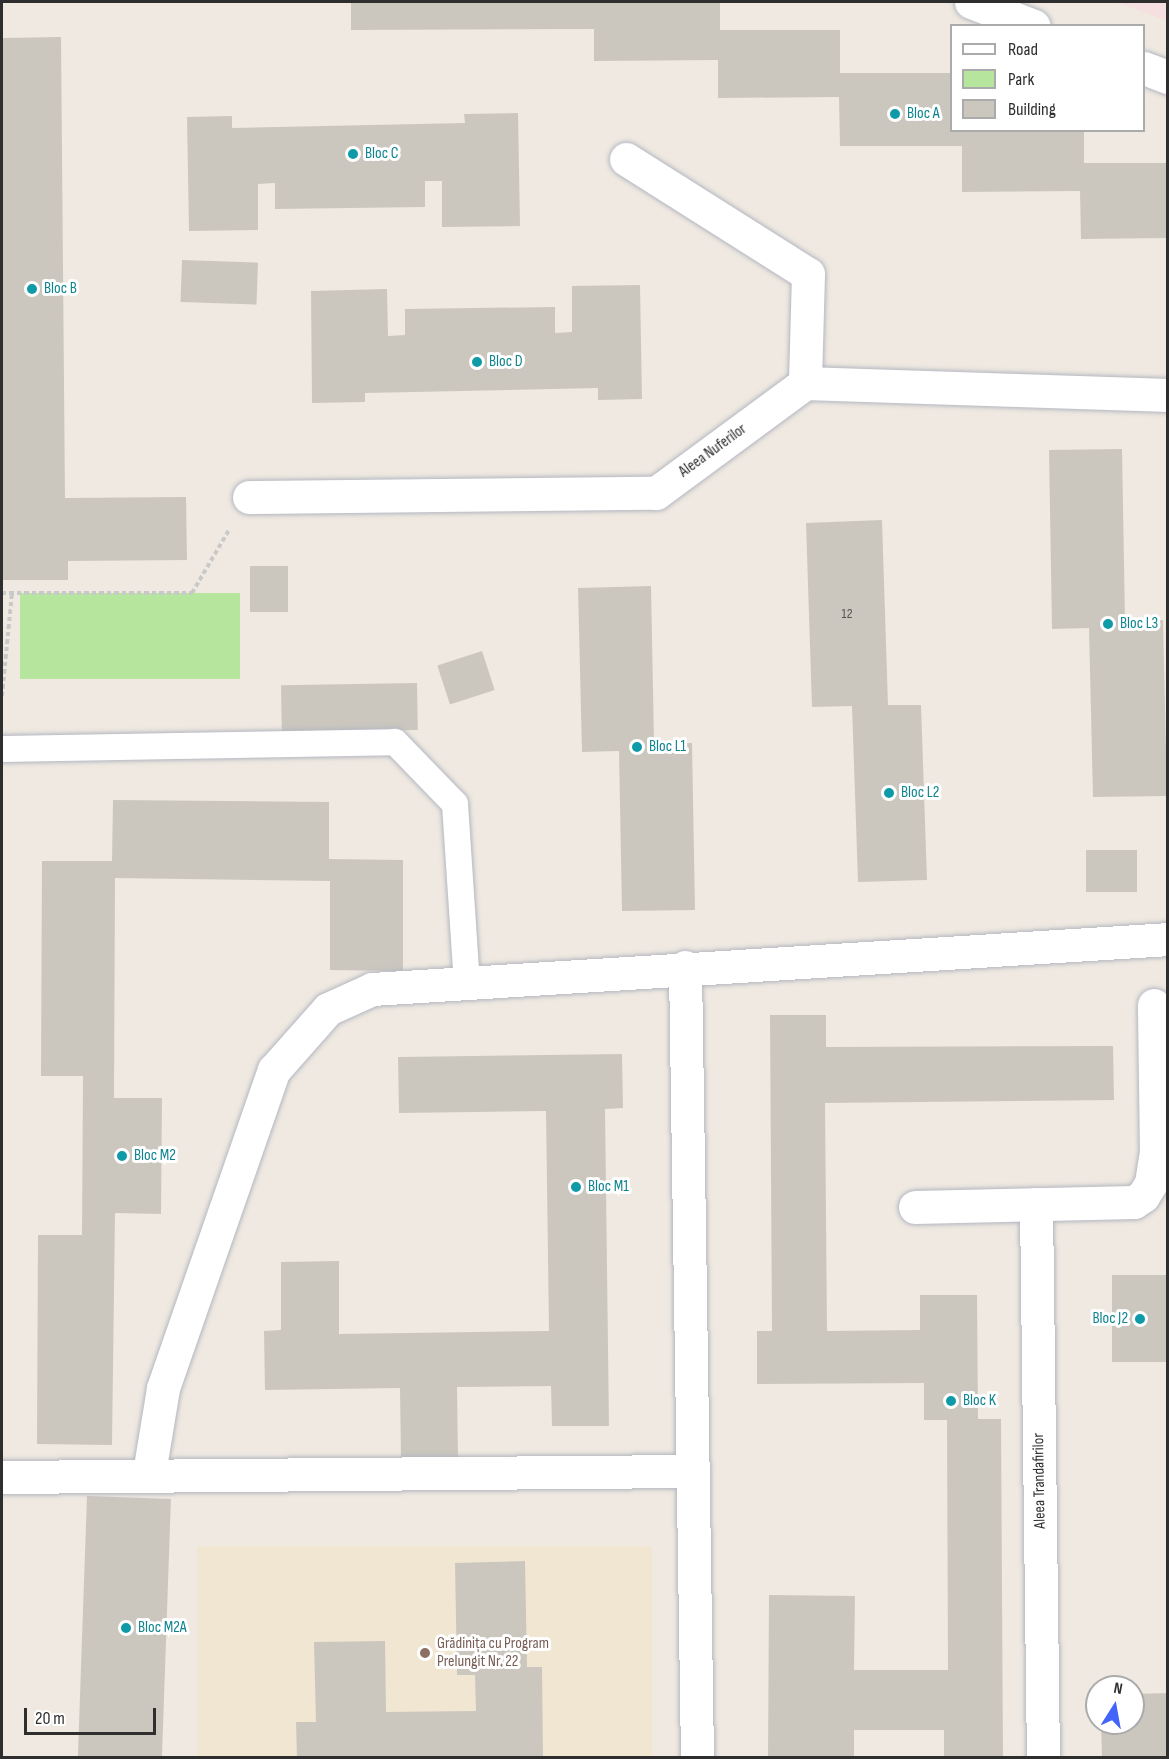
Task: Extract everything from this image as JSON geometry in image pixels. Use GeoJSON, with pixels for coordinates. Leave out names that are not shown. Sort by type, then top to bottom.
{"type":"FeatureCollection","features":[{"type":"Feature","properties":{"kind":"street"},"geometry":{"type":"LineString","coordinates":[[971,2],[1029,24]]}},
{"type":"Feature","properties":{"kind":"street"},"geometry":{"type":"LineString","coordinates":[[1145,69],[1167,77]]}},
{"type":"Feature","properties":{"kind":"street"},"geometry":{"type":"LineString","coordinates":[[626,159],[808,274],[805,383],[1167,395]]}},
{"type":"Feature","properties":{"kind":"street","name":"Aleea Nuferilor"},"geometry":{"type":"LineString","coordinates":[[249,497],[656,493],[805,383]]}},
{"type":"Feature","properties":{"kind":"street"},"geometry":{"type":"LineString","coordinates":[[149,1473],[163,1388],[274,1070],[328,1009],[372,989],[467,985],[685,967],[1167,939]]}},
{"type":"Feature","properties":{"kind":"street"},"geometry":{"type":"LineString","coordinates":[[685,967],[697,1758]]}},
{"type":"Feature","properties":{"kind":"street"},"geometry":{"type":"LineString","coordinates":[[915,1207],[1134,1202],[1151,1183],[1156,1153],[1154,1005]]}},
{"type":"Feature","properties":{"kind":"street","name":"Aleea Trandafirilor"},"geometry":{"type":"LineString","coordinates":[[1036,1204],[1043,1758]]}},
{"type":"Feature","properties":{"kind":"street"},"geometry":{"type":"LineString","coordinates":[[2,1477],[149,1473],[692,1471]]}},
{"type":"Feature","properties":{"kind":"lane"},"geometry":{"type":"LineString","coordinates":[[2,749],[395,742],[455,804],[467,985]]}},
{"type":"Feature","properties":{"kind":"path"},"geometry":{"type":"LineString","coordinates":[[2,593],[192,593],[249,497]]}},
{"type":"Feature","properties":{"kind":"path"},"geometry":{"type":"LineString","coordinates":[[2,696],[12,592]]}},
{"type":"Feature","properties":{"kind":"shaded area"},"geometry":{"type":"Polygon","coordinates":[[[1116,2],[1167,2],[1167,18],[1165,20],[1116,2]]]}},
{"type":"Feature","properties":{"kind":"shaded area","name":"Grădinița cu Program Prelungit Nr. 22"},"geometry":{"type":"Polygon","coordinates":[[[197,1546],[652,1546],[652,1757],[197,1757],[197,1546]]]}},
{"type":"Feature","properties":{"kind":"green space"},"geometry":{"type":"Polygon","coordinates":[[[20,593],[240,593],[240,679],[20,679],[20,593]]]}},
{"type":"Feature","properties":{"kind":"building","name":"Bloc A"},"geometry":{"type":"Polygon","coordinates":[[[351,2],[720,2],[720,30],[840,30],[840,73],[950,73],[950,132],[1084,132],[1084,163],[1168,163],[1168,238],[1081,239],[1080,191],[962,192],[962,146],[840,146],[839,97],[718,98],[718,60],[594,61],[594,29],[351,30],[351,2]]]}},
{"type":"Feature","properties":{"kind":"building","name":"Bloc B"},"geometry":{"type":"Polygon","coordinates":[[[61,37],[65,498],[186,497],[187,560],[68,561],[68,580],[2,580],[2,38],[61,37]]]}},
{"type":"Feature","properties":{"kind":"building","name":"Bloc C"},"geometry":{"type":"Polygon","coordinates":[[[518,113],[520,226],[442,227],[442,181],[425,181],[425,207],[275,209],[275,183],[258,184],[258,230],[189,231],[187,117],[232,116],[232,128],[465,123],[464,114],[518,113]]]}},
{"type":"Feature","properties":{"kind":"building"},"geometry":{"type":"Polygon","coordinates":[[[182,260],[258,263],[256,305],[181,302],[182,260]]]}},
{"type":"Feature","properties":{"kind":"building","name":"Bloc D"},"geometry":{"type":"Polygon","coordinates":[[[640,285],[642,399],[598,400],[598,388],[365,393],[365,402],[312,403],[311,291],[387,289],[388,336],[405,335],[405,309],[555,307],[555,333],[572,332],[572,286],[640,285]]]}},
{"type":"Feature","properties":{"kind":"building","name":"Bloc L3"},"geometry":{"type":"Polygon","coordinates":[[[1122,449],[1125,621],[1163,620],[1167,796],[1093,797],[1089,628],[1052,629],[1049,450],[1122,449]]]}},
{"type":"Feature","properties":{"kind":"building"},"geometry":{"type":"Polygon","coordinates":[[[882,520],[888,705],[921,705],[927,880],[858,882],[852,706],[812,707],[806,523],[882,520]]]}},
{"type":"Feature","properties":{"kind":"building"},"geometry":{"type":"Polygon","coordinates":[[[250,566],[288,566],[288,612],[250,612],[250,566]]]}},
{"type":"Feature","properties":{"kind":"building","name":"Bloc L1"},"geometry":{"type":"Polygon","coordinates":[[[651,586],[654,743],[692,743],[695,910],[622,911],[619,751],[582,752],[578,588],[651,586]]]}},
{"type":"Feature","properties":{"kind":"building"},"geometry":{"type":"Polygon","coordinates":[[[482,651],[495,690],[450,705],[437,666],[482,651]]]}},
{"type":"Feature","properties":{"kind":"building"},"geometry":{"type":"Polygon","coordinates":[[[417,683],[418,730],[282,732],[281,685],[417,683]]]}},
{"type":"Feature","properties":{"kind":"building","name":"Bloc M2"},"geometry":{"type":"Polygon","coordinates":[[[113,800],[329,802],[329,859],[403,860],[403,971],[330,970],[330,881],[115,878],[114,1098],[162,1098],[161,1214],[115,1213],[112,1445],[37,1444],[38,1235],[82,1235],[83,1076],[41,1076],[42,861],[112,861],[113,800]]]}},
{"type":"Feature","properties":{"kind":"building"},"geometry":{"type":"Polygon","coordinates":[[[1086,850],[1137,850],[1137,892],[1086,892],[1086,850]]]}},
{"type":"Feature","properties":{"kind":"building","name":"Bloc K"},"geometry":{"type":"Polygon","coordinates":[[[770,1015],[826,1015],[826,1047],[1113,1046],[1114,1100],[825,1103],[827,1331],[920,1330],[920,1295],[977,1295],[978,1419],[1001,1419],[1003,1758],[944,1758],[944,1730],[854,1730],[854,1758],[768,1758],[769,1595],[855,1596],[854,1670],[948,1670],[947,1420],[924,1420],[924,1383],[757,1384],[757,1331],[772,1331],[770,1015]]]}},
{"type":"Feature","properties":{"kind":"building","name":"Bloc M1"},"geometry":{"type":"Polygon","coordinates":[[[622,1054],[623,1108],[605,1109],[609,1426],[552,1426],[551,1386],[457,1387],[458,1459],[401,1459],[400,1388],[265,1390],[264,1331],[281,1330],[281,1262],[339,1261],[339,1334],[549,1331],[546,1111],[399,1113],[398,1057],[622,1054]]]}},
{"type":"Feature","properties":{"kind":"building","name":"Bloc J2"},"geometry":{"type":"Polygon","coordinates":[[[1112,1275],[1168,1275],[1168,1362],[1112,1362],[1112,1275]]]}},
{"type":"Feature","properties":{"kind":"building","name":"Bloc M2A"},"geometry":{"type":"Polygon","coordinates":[[[87,1496],[171,1499],[162,1758],[78,1758],[87,1496]]]}},
{"type":"Feature","properties":{"kind":"building"},"geometry":{"type":"Polygon","coordinates":[[[525,1561],[527,1667],[542,1667],[543,1758],[297,1758],[296,1722],[316,1722],[314,1642],[385,1641],[386,1712],[476,1711],[475,1675],[457,1675],[455,1563],[525,1561]]]}},
{"type":"Feature","properties":{"kind":"building"},"geometry":{"type":"Polygon","coordinates":[[[1168,1693],[1168,1758],[1102,1758],[1101,1735],[1145,1735],[1145,1694],[1168,1693]]]}},
{"type":"Feature","properties":{"kind":"place","name":"Bloc A"},"geometry":{"type":"Point","coordinates":[895,114]}},
{"type":"Feature","properties":{"kind":"place","name":"Bloc C"},"geometry":{"type":"Point","coordinates":[353,154]}},
{"type":"Feature","properties":{"kind":"place","name":"Bloc B"},"geometry":{"type":"Point","coordinates":[32,289]}},
{"type":"Feature","properties":{"kind":"place","name":"Bloc D"},"geometry":{"type":"Point","coordinates":[477,362]}},
{"type":"Feature","properties":{"kind":"place","name":"Bloc L3"},"geometry":{"type":"Point","coordinates":[1108,624]}},
{"type":"Feature","properties":{"kind":"place","name":"Bloc L1"},"geometry":{"type":"Point","coordinates":[637,747]}},
{"type":"Feature","properties":{"kind":"place","name":"Bloc L2"},"geometry":{"type":"Point","coordinates":[889,793]}},
{"type":"Feature","properties":{"kind":"place","name":"Bloc M2"},"geometry":{"type":"Point","coordinates":[122,1156]}},
{"type":"Feature","properties":{"kind":"place","name":"Bloc M1"},"geometry":{"type":"Point","coordinates":[576,1187]}},
{"type":"Feature","properties":{"kind":"place","name":"Bloc J2"},"geometry":{"type":"Point","coordinates":[1140,1319]}},
{"type":"Feature","properties":{"kind":"place","name":"Bloc K"},"geometry":{"type":"Point","coordinates":[951,1401]}},
{"type":"Feature","properties":{"kind":"place","name":"Bloc M2A"},"geometry":{"type":"Point","coordinates":[126,1628]}},
{"type":"Feature","properties":{"kind":"place","name":"Grădinița cu Program Prelungit Nr. 22"},"geometry":{"type":"Point","coordinates":[425,1653]}}]}
